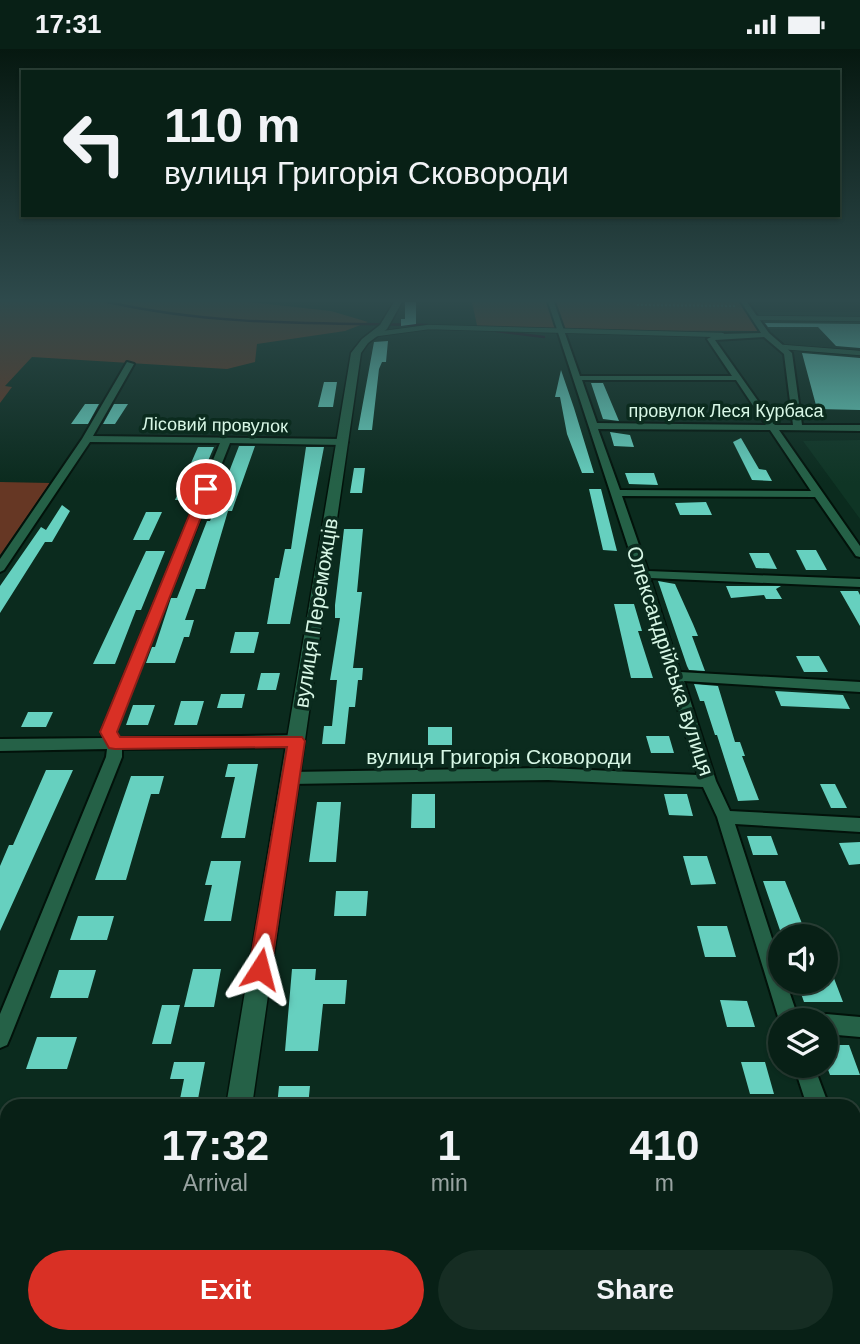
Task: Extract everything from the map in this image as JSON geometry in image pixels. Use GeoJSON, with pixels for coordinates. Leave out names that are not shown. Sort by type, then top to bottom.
{"type":"FeatureCollection","features":[{"type":"Feature","properties":{"kind":"street","name":"вулиця Переможців"},"geometry":{"type":"LineString","coordinates":[[240,1099],[355,362]]}},
{"type":"Feature","properties":{"kind":"street","name":"Олександрійська вулиця"},"geometry":{"type":"LineString","coordinates":[[570,362],[643,574],[708,781],[725,817],[785,1008]]}},
{"type":"Feature","properties":{"kind":"street"},"geometry":{"type":"LineString","coordinates":[[728,362],[860,554]]}},
{"type":"Feature","properties":{"kind":"street"},"geometry":{"type":"LineString","coordinates":[[789,362],[798,428]]}},
{"type":"Feature","properties":{"kind":"street"},"geometry":{"type":"LineString","coordinates":[[0,568],[87,439],[130,364]]}},
{"type":"Feature","properties":{"kind":"street"},"geometry":{"type":"LineString","coordinates":[[575,378],[738,378]]}},
{"type":"Feature","properties":{"kind":"street","name":"провулок Леся Курбаса"},"geometry":{"type":"LineString","coordinates":[[592,426],[860,428]]}},
{"type":"Feature","properties":{"kind":"street","name":"Лісовий провулок"},"geometry":{"type":"LineString","coordinates":[[87,439],[343,442]]}},
{"type":"Feature","properties":{"kind":"street"},"geometry":{"type":"LineString","coordinates":[[0,1038],[114,757],[115,743],[108,732],[226,440]]}},
{"type":"Feature","properties":{"kind":"street"},"geometry":{"type":"LineString","coordinates":[[616,493],[819,493]]}},
{"type":"Feature","properties":{"kind":"street"},"geometry":{"type":"LineString","coordinates":[[643,574],[860,583]]}},
{"type":"Feature","properties":{"kind":"street"},"geometry":{"type":"LineString","coordinates":[[675,676],[860,687]]}},
{"type":"Feature","properties":{"kind":"street"},"geometry":{"type":"LineString","coordinates":[[0,744],[296,741]]}},
{"type":"Feature","properties":{"kind":"street","name":"вулиця Григорія Сковороди"},"geometry":{"type":"LineString","coordinates":[[290,778],[548,775],[708,781]]}},
{"type":"Feature","properties":{"kind":"street"},"geometry":{"type":"LineString","coordinates":[[725,817],[860,825]]}},
{"type":"Feature","properties":{"kind":"street"},"geometry":{"type":"LineString","coordinates":[[838,1025],[860,1027]]}},
{"type":"Feature","properties":{"kind":"street"},"geometry":{"type":"LineString","coordinates":[[808,1078],[816,1099]]}},
{"type":"Feature","properties":{"kind":"shaded area"},"geometry":{"type":"Polygon","coordinates":[[[0,362],[27,362],[5,386],[12,387],[0,403],[0,362]]]}},
{"type":"Feature","properties":{"kind":"shaded area"},"geometry":{"type":"Polygon","coordinates":[[[120,362],[253,362],[227,369],[120,362]]]}},
{"type":"Feature","properties":{"kind":"shaded area"},"geometry":{"type":"Polygon","coordinates":[[[860,440],[860,519],[803,441],[860,440]]]}},
{"type":"Feature","properties":{"kind":"shaded area"},"geometry":{"type":"Polygon","coordinates":[[[0,482],[50,483],[0,555],[0,482]]]}},
{"type":"Feature","properties":{"kind":"building"},"geometry":{"type":"Polygon","coordinates":[[[370,362],[382,362],[372,430],[358,430],[370,362]]]}},
{"type":"Feature","properties":{"kind":"building"},"geometry":{"type":"Polygon","coordinates":[[[805,362],[860,362],[860,410],[817,409],[805,362]]]}},
{"type":"Feature","properties":{"kind":"building"},"geometry":{"type":"Polygon","coordinates":[[[561,370],[594,473],[582,473],[567,434],[560,397],[555,397],[561,370]]]}},
{"type":"Feature","properties":{"kind":"building"},"geometry":{"type":"Polygon","coordinates":[[[324,382],[337,382],[333,407],[318,407],[324,382]]]}},
{"type":"Feature","properties":{"kind":"building"},"geometry":{"type":"Polygon","coordinates":[[[591,383],[603,383],[619,421],[603,419],[591,383]]]}},
{"type":"Feature","properties":{"kind":"building"},"geometry":{"type":"Polygon","coordinates":[[[85,404],[99,404],[88,424],[71,424],[85,404]]]}},
{"type":"Feature","properties":{"kind":"building"},"geometry":{"type":"Polygon","coordinates":[[[114,404],[128,404],[115,424],[103,424],[114,404]]]}},
{"type":"Feature","properties":{"kind":"building"},"geometry":{"type":"Polygon","coordinates":[[[610,432],[630,435],[634,447],[614,446],[610,432]]]}},
{"type":"Feature","properties":{"kind":"building"},"geometry":{"type":"Polygon","coordinates":[[[741,438],[759,469],[766,470],[772,481],[752,480],[733,442],[741,438]]]}},
{"type":"Feature","properties":{"kind":"building"},"geometry":{"type":"Polygon","coordinates":[[[239,446],[255,446],[232,511],[228,511],[205,589],[196,589],[185,620],[194,620],[189,637],[184,637],[175,663],[146,663],[152,647],[155,647],[171,598],[177,598],[207,521],[210,521],[239,446]]]}},
{"type":"Feature","properties":{"kind":"building"},"geometry":{"type":"Polygon","coordinates":[[[198,447],[214,447],[191,500],[175,500],[198,447]]]}},
{"type":"Feature","properties":{"kind":"building"},"geometry":{"type":"Polygon","coordinates":[[[306,447],[324,447],[290,624],[267,624],[275,578],[279,578],[285,549],[291,549],[306,447]]]}},
{"type":"Feature","properties":{"kind":"building"},"geometry":{"type":"Polygon","coordinates":[[[354,468],[365,468],[362,493],[350,493],[354,468]]]}},
{"type":"Feature","properties":{"kind":"building"},"geometry":{"type":"Polygon","coordinates":[[[625,473],[654,473],[658,485],[629,484],[625,473]]]}},
{"type":"Feature","properties":{"kind":"building"},"geometry":{"type":"Polygon","coordinates":[[[589,489],[601,489],[617,551],[603,550],[589,489]]]}},
{"type":"Feature","properties":{"kind":"building"},"geometry":{"type":"Polygon","coordinates":[[[706,502],[712,515],[680,515],[675,503],[706,502]]]}},
{"type":"Feature","properties":{"kind":"building"},"geometry":{"type":"Polygon","coordinates":[[[62,505],[70,511],[52,542],[45,542],[0,613],[0,586],[41,527],[46,530],[62,505]]]}},
{"type":"Feature","properties":{"kind":"building"},"geometry":{"type":"Polygon","coordinates":[[[146,512],[162,512],[149,540],[133,540],[146,512]]]}},
{"type":"Feature","properties":{"kind":"building"},"geometry":{"type":"Polygon","coordinates":[[[344,529],[363,529],[357,592],[362,592],[353,668],[363,668],[362,680],[358,680],[355,707],[349,707],[345,744],[322,744],[324,726],[332,726],[337,680],[330,680],[340,618],[335,618],[335,605],[344,529]]]}},
{"type":"Feature","properties":{"kind":"building"},"geometry":{"type":"Polygon","coordinates":[[[796,550],[816,550],[827,570],[806,570],[796,550]]]}},
{"type":"Feature","properties":{"kind":"building"},"geometry":{"type":"Polygon","coordinates":[[[146,551],[165,551],[141,610],[136,610],[115,664],[93,664],[146,551]]]}},
{"type":"Feature","properties":{"kind":"building"},"geometry":{"type":"Polygon","coordinates":[[[749,553],[769,553],[777,569],[756,568],[749,553]]]}},
{"type":"Feature","properties":{"kind":"building"},"geometry":{"type":"Polygon","coordinates":[[[658,581],[675,584],[698,636],[692,636],[705,671],[689,670],[658,581]]]}},
{"type":"Feature","properties":{"kind":"building"},"geometry":{"type":"Polygon","coordinates":[[[726,586],[781,586],[776,589],[782,599],[766,599],[764,595],[731,598],[726,586]]]}},
{"type":"Feature","properties":{"kind":"building"},"geometry":{"type":"Polygon","coordinates":[[[840,591],[858,591],[860,626],[840,591]]]}},
{"type":"Feature","properties":{"kind":"building"},"geometry":{"type":"Polygon","coordinates":[[[614,604],[634,604],[642,631],[638,631],[653,678],[631,678],[614,604]]]}},
{"type":"Feature","properties":{"kind":"building"},"geometry":{"type":"Polygon","coordinates":[[[235,632],[259,632],[254,653],[230,653],[235,632]]]}},
{"type":"Feature","properties":{"kind":"building"},"geometry":{"type":"Polygon","coordinates":[[[796,656],[819,656],[828,672],[804,672],[796,656]]]}},
{"type":"Feature","properties":{"kind":"building"},"geometry":{"type":"Polygon","coordinates":[[[261,673],[280,673],[276,690],[257,690],[261,673]]]}},
{"type":"Feature","properties":{"kind":"building"},"geometry":{"type":"Polygon","coordinates":[[[694,684],[718,686],[735,742],[740,742],[745,756],[742,756],[759,800],[738,801],[717,735],[704,701],[700,701],[694,684]]]}},
{"type":"Feature","properties":{"kind":"building"},"geometry":{"type":"Polygon","coordinates":[[[775,691],[843,695],[850,709],[781,706],[775,691]]]}},
{"type":"Feature","properties":{"kind":"building"},"geometry":{"type":"Polygon","coordinates":[[[221,694],[245,694],[242,708],[217,708],[221,694]]]}},
{"type":"Feature","properties":{"kind":"building"},"geometry":{"type":"Polygon","coordinates":[[[181,701],[204,701],[197,725],[174,725],[181,701]]]}},
{"type":"Feature","properties":{"kind":"building"},"geometry":{"type":"Polygon","coordinates":[[[133,705],[155,705],[148,725],[126,725],[133,705]]]}},
{"type":"Feature","properties":{"kind":"building"},"geometry":{"type":"Polygon","coordinates":[[[28,712],[53,712],[46,727],[21,727],[28,712]]]}},
{"type":"Feature","properties":{"kind":"building"},"geometry":{"type":"Polygon","coordinates":[[[428,727],[452,727],[452,745],[428,745],[428,727]]]}},
{"type":"Feature","properties":{"kind":"building"},"geometry":{"type":"Polygon","coordinates":[[[646,736],[669,736],[674,753],[651,753],[646,736]]]}},
{"type":"Feature","properties":{"kind":"building"},"geometry":{"type":"Polygon","coordinates":[[[228,764],[258,764],[245,838],[221,838],[235,777],[225,777],[228,764]]]}},
{"type":"Feature","properties":{"kind":"building"},"geometry":{"type":"Polygon","coordinates":[[[46,770],[73,770],[0,931],[0,866],[9,845],[13,845],[46,770]]]}},
{"type":"Feature","properties":{"kind":"building"},"geometry":{"type":"Polygon","coordinates":[[[131,776],[164,776],[159,794],[151,794],[126,880],[95,880],[131,776]]]}},
{"type":"Feature","properties":{"kind":"building"},"geometry":{"type":"Polygon","coordinates":[[[820,784],[835,784],[847,808],[831,808],[820,784]]]}},
{"type":"Feature","properties":{"kind":"building"},"geometry":{"type":"Polygon","coordinates":[[[412,794],[435,794],[435,828],[411,828],[412,794]]]}},
{"type":"Feature","properties":{"kind":"building"},"geometry":{"type":"Polygon","coordinates":[[[664,794],[687,794],[693,816],[669,815],[664,794]]]}},
{"type":"Feature","properties":{"kind":"building"},"geometry":{"type":"Polygon","coordinates":[[[317,802],[341,802],[336,862],[309,862],[317,802]]]}},
{"type":"Feature","properties":{"kind":"building"},"geometry":{"type":"Polygon","coordinates":[[[747,836],[771,836],[778,855],[753,855],[747,836]]]}},
{"type":"Feature","properties":{"kind":"building"},"geometry":{"type":"Polygon","coordinates":[[[860,842],[860,864],[849,865],[839,843],[860,842]]]}},
{"type":"Feature","properties":{"kind":"building"},"geometry":{"type":"Polygon","coordinates":[[[683,856],[707,856],[716,884],[691,885],[683,856]]]}},
{"type":"Feature","properties":{"kind":"building"},"geometry":{"type":"Polygon","coordinates":[[[211,861],[241,861],[231,921],[204,921],[212,885],[205,885],[211,861]]]}},
{"type":"Feature","properties":{"kind":"building"},"geometry":{"type":"Polygon","coordinates":[[[763,881],[785,881],[802,924],[778,924],[763,881]]]}},
{"type":"Feature","properties":{"kind":"building"},"geometry":{"type":"Polygon","coordinates":[[[336,891],[368,891],[366,916],[334,916],[336,891]]]}},
{"type":"Feature","properties":{"kind":"building"},"geometry":{"type":"Polygon","coordinates":[[[78,916],[114,916],[107,940],[70,940],[78,916]]]}},
{"type":"Feature","properties":{"kind":"building"},"geometry":{"type":"Polygon","coordinates":[[[697,926],[727,926],[736,957],[705,957],[697,926]]]}},
{"type":"Feature","properties":{"kind":"building"},"geometry":{"type":"Polygon","coordinates":[[[193,969],[221,969],[214,1007],[184,1007],[193,969]]]}},
{"type":"Feature","properties":{"kind":"building"},"geometry":{"type":"Polygon","coordinates":[[[292,969],[316,969],[315,980],[347,980],[345,1004],[323,1004],[318,1051],[285,1051],[292,969]]]}},
{"type":"Feature","properties":{"kind":"building"},"geometry":{"type":"Polygon","coordinates":[[[59,970],[96,970],[88,998],[50,998],[59,970]]]}},
{"type":"Feature","properties":{"kind":"building"},"geometry":{"type":"Polygon","coordinates":[[[838,989],[843,1002],[804,1002],[801,994],[838,994],[838,989]]]}},
{"type":"Feature","properties":{"kind":"building"},"geometry":{"type":"Polygon","coordinates":[[[720,1000],[747,1001],[755,1027],[727,1027],[720,1000]]]}},
{"type":"Feature","properties":{"kind":"building"},"geometry":{"type":"Polygon","coordinates":[[[162,1005],[180,1005],[171,1044],[152,1044],[162,1005]]]}},
{"type":"Feature","properties":{"kind":"building"},"geometry":{"type":"Polygon","coordinates":[[[37,1037],[77,1037],[67,1069],[26,1069],[37,1037]]]}},
{"type":"Feature","properties":{"kind":"building"},"geometry":{"type":"Polygon","coordinates":[[[838,1045],[849,1045],[860,1075],[838,1075],[838,1045]]]}},
{"type":"Feature","properties":{"kind":"building"},"geometry":{"type":"Polygon","coordinates":[[[174,1062],[205,1062],[198,1099],[180,1099],[184,1079],[170,1079],[174,1062]]]}},
{"type":"Feature","properties":{"kind":"building"},"geometry":{"type":"Polygon","coordinates":[[[741,1062],[765,1062],[774,1094],[750,1094],[741,1062]]]}},
{"type":"Feature","properties":{"kind":"building"},"geometry":{"type":"Polygon","coordinates":[[[279,1086],[310,1086],[309,1099],[278,1099],[279,1086]]]}},
{"type":"Feature","properties":{"kind":"route"},"geometry":{"type":"LineString","coordinates":[[206,489],[108,732],[115,743],[296,741],[260,969]]}}]}
